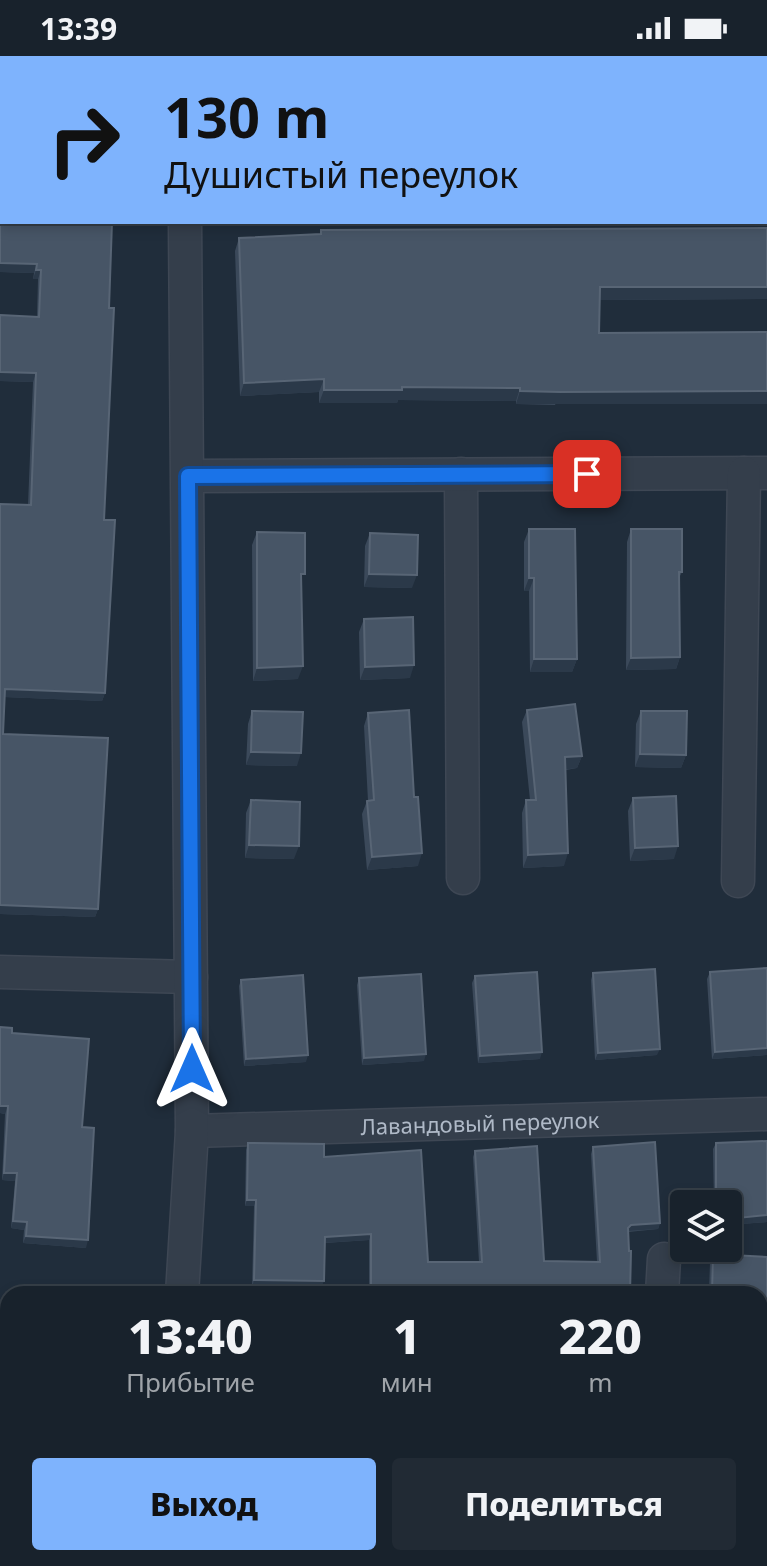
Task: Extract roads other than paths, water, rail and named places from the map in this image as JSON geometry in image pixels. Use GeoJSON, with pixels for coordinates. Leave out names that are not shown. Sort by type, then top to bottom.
{"type":"FeatureCollection","features":[{"type":"Feature","properties":{"kind":"street"},"geometry":{"type":"LineString","coordinates":[[182,1286],[192,1131],[185,224]]}},
{"type":"Feature","properties":{"kind":"street"},"geometry":{"type":"LineString","coordinates":[[188,476],[756,473],[738,881]]}},
{"type":"Feature","properties":{"kind":"street"},"geometry":{"type":"LineString","coordinates":[[461,474],[463,878]]}},
{"type":"Feature","properties":{"kind":"street"},"geometry":{"type":"LineString","coordinates":[[0,972],[191,977]]}},
{"type":"Feature","properties":{"kind":"street","name":"Лавандовый переулок"},"geometry":{"type":"LineString","coordinates":[[192,1131],[767,1114]]}},
{"type":"Feature","properties":{"kind":"street"},"geometry":{"type":"LineString","coordinates":[[662,1286],[664,1259]]}}]}
